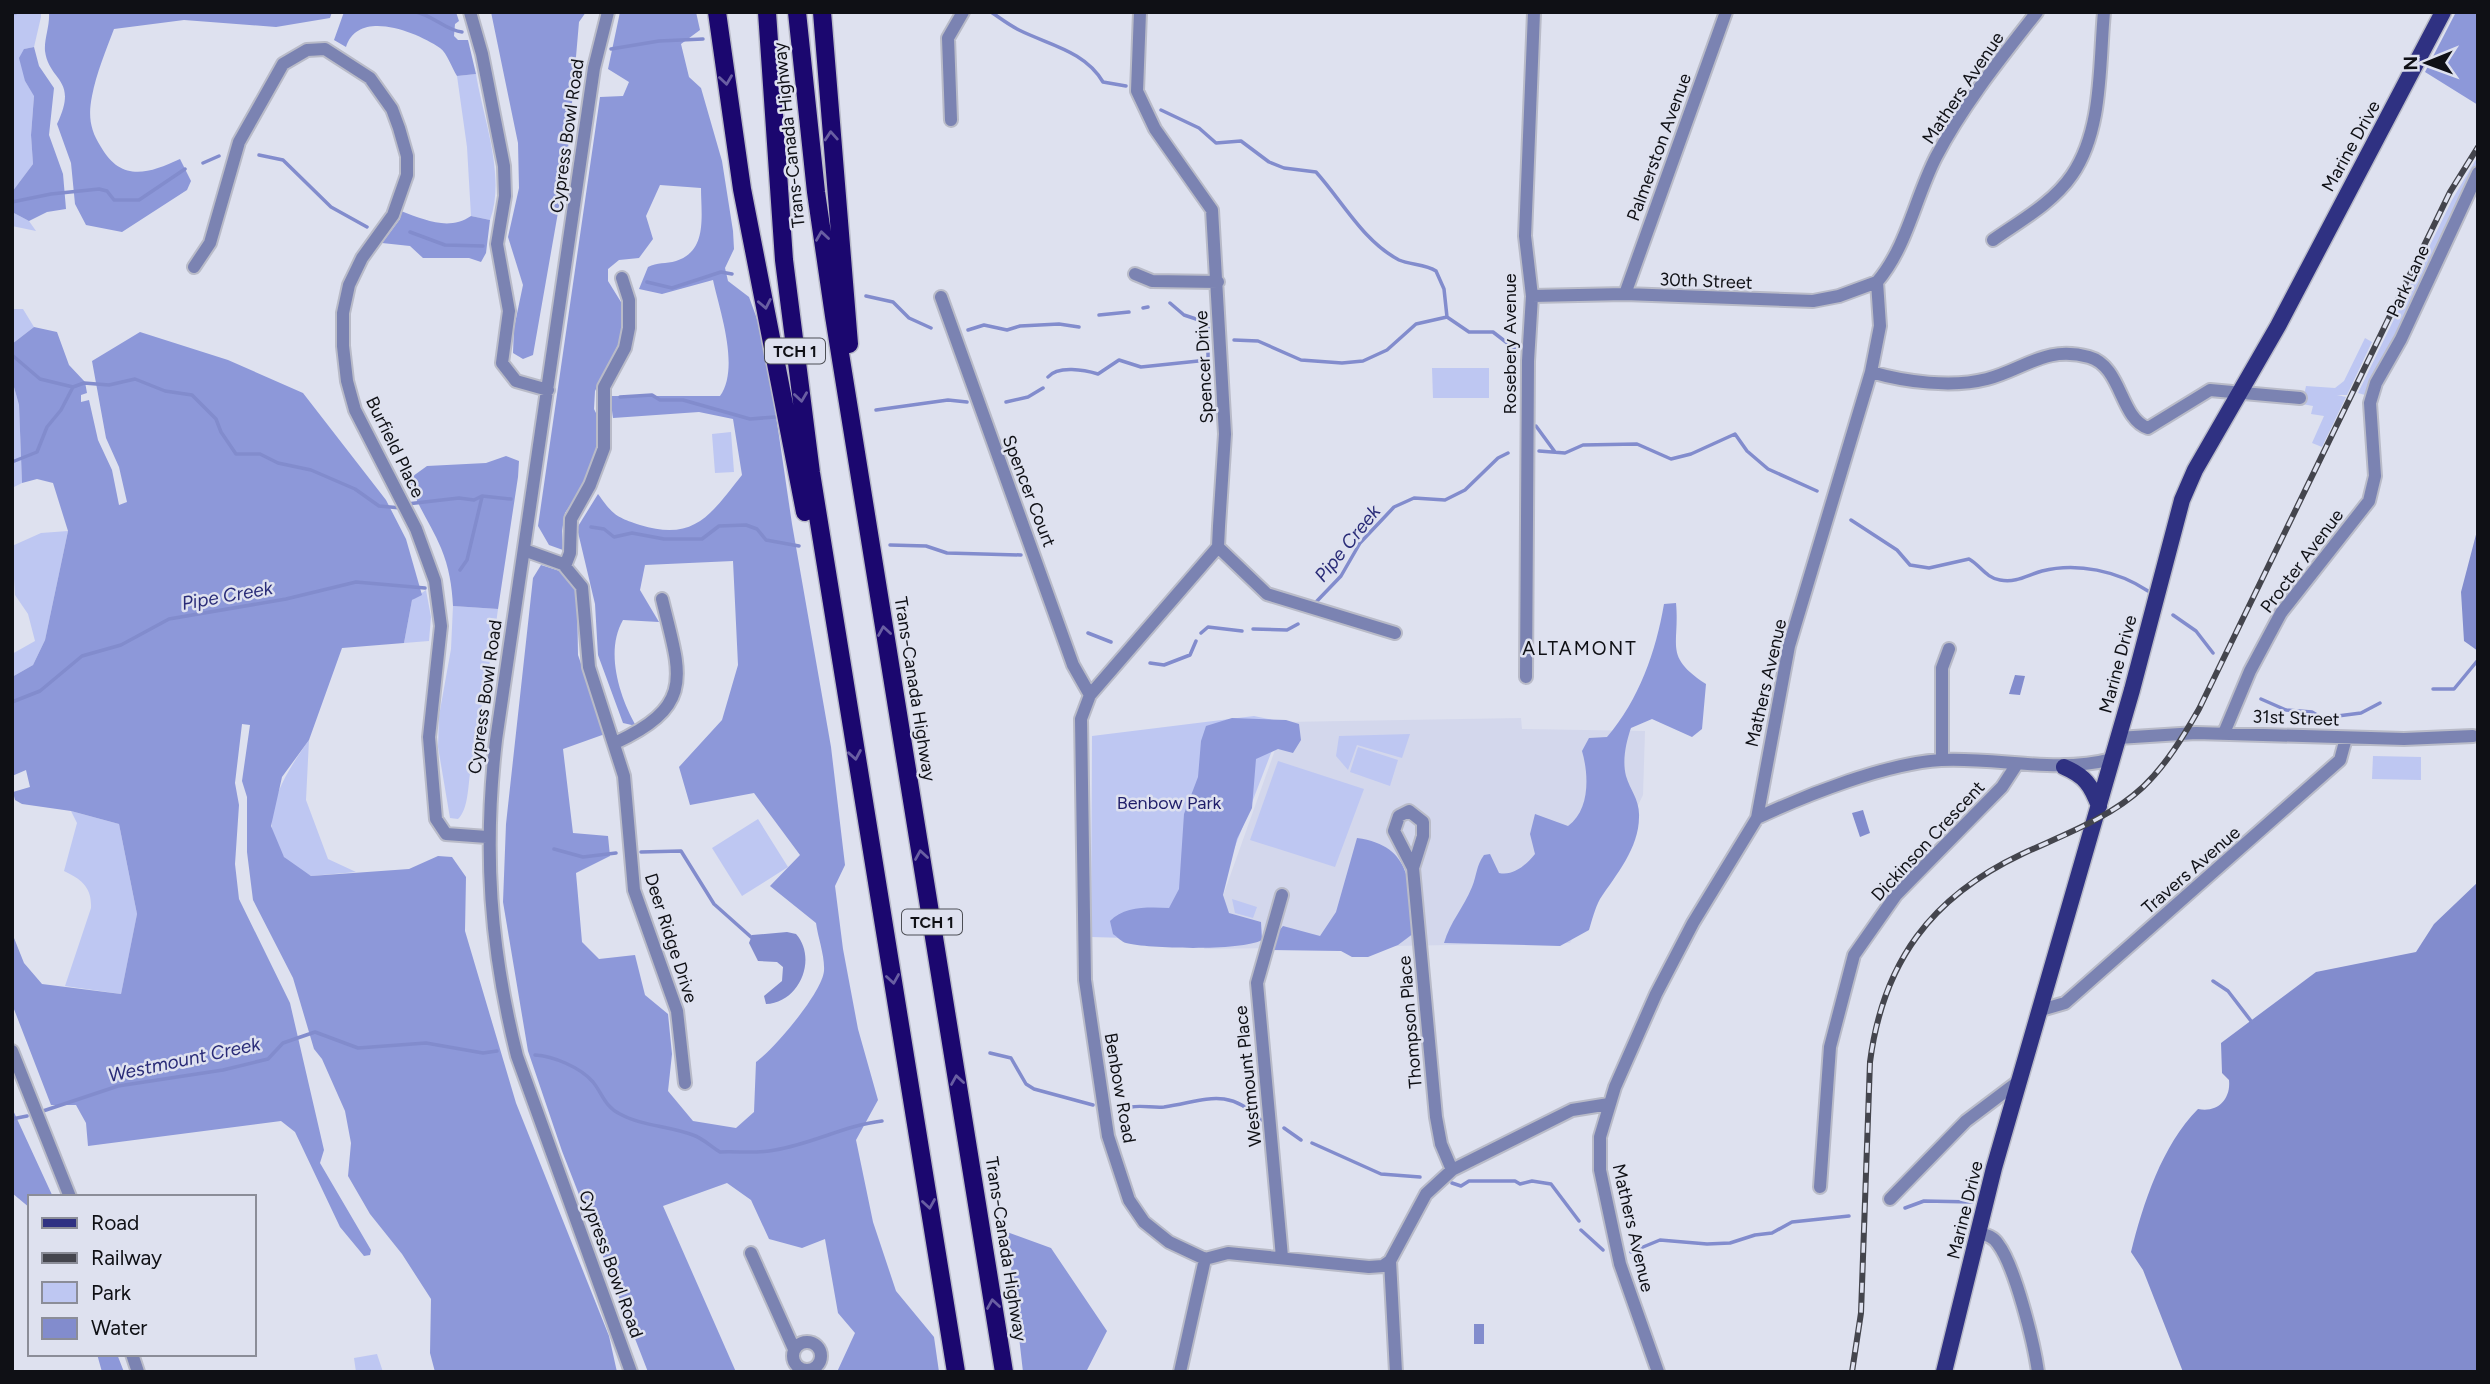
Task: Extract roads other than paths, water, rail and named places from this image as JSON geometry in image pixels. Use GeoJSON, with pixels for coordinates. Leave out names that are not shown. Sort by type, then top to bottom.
{"type":"FeatureCollection","features":[{"type":"Feature","properties":{"kind":"highway"},"geometry":{"type":"LineString","coordinates":[[717,12],[742,189],[807,526],[843,687]]}},
{"type":"Feature","properties":{"kind":"highway","name":"Trans-Canada Highway"},"geometry":{"type":"LineString","coordinates":[[767,12],[777,181],[791,322],[843,687],[956,1372]]}},
{"type":"Feature","properties":{"kind":"highway","name":"Trans-Canada Highway"},"geometry":{"type":"LineString","coordinates":[[797,12],[817,205],[1004,1372]]}},
{"type":"Feature","properties":{"kind":"highway"},"geometry":{"type":"LineString","coordinates":[[822,12],[859,473]]}},
{"type":"Feature","properties":{"kind":"highway"},"geometry":{"type":"LineString","coordinates":[[946,1314],[950,1372]]}},
{"type":"Feature","properties":{"kind":"main road","name":"Marine Drive"},"geometry":{"type":"LineString","coordinates":[[1944,1372],[2019,1081],[2099,806],[2182,500],[2195,470],[2241,391],[2443,12]]}},
{"type":"Feature","properties":{"kind":"main road"},"geometry":{"type":"LineString","coordinates":[[2064,767],[2082,775],[2091,785],[2099,806]]}},
{"type":"Feature","properties":{"kind":"street"},"geometry":{"type":"LineString","coordinates":[[470,12],[482,54],[504,166],[505,196],[497,244],[509,311],[502,363],[516,381],[548,390]]}},
{"type":"Feature","properties":{"kind":"street","name":"Cypress Bowl Road"},"geometry":{"type":"LineString","coordinates":[[608,12],[594,68],[496,740],[487,837],[491,920],[504,1002],[517,1056],[631,1372]]}},
{"type":"Feature","properties":{"kind":"street"},"geometry":{"type":"LineString","coordinates":[[951,120],[948,38],[963,12]]}},
{"type":"Feature","properties":{"kind":"street","name":"Spencer Drive"},"geometry":{"type":"LineString","coordinates":[[1140,12],[1137,91],[1155,129],[1212,210],[1225,434],[1218,547]]}},
{"type":"Feature","properties":{"kind":"street","name":"Rosebery Avenue"},"geometry":{"type":"LineString","coordinates":[[1526,677],[1528,361],[1532,296],[1525,236],[1534,12]]}},
{"type":"Feature","properties":{"kind":"street","name":"Palmerston Avenue"},"geometry":{"type":"LineString","coordinates":[[1625,294],[1726,12]]}},
{"type":"Feature","properties":{"kind":"street","name":"Mathers Avenue"},"geometry":{"type":"LineString","coordinates":[[1658,1372],[1626,1286],[1603,1188],[1600,1145],[1609,1104],[1656,994],[1693,922],[1756,818],[1789,646],[1871,372],[1880,326],[1877,282],[1891,265],[1949,134],[2037,12]]}},
{"type":"Feature","properties":{"kind":"street"},"geometry":{"type":"LineString","coordinates":[[1993,240],[2052,198],[2072,175],[2083,154],[2092,132],[2104,12]]}},
{"type":"Feature","properties":{"kind":"street","name":"Burfield Place"},"geometry":{"type":"LineString","coordinates":[[194,267],[210,243],[242,135],[283,64],[307,50],[325,49],[370,78],[392,109],[407,156],[407,175],[393,215],[362,258],[349,285],[342,328],[347,381],[355,410],[416,529],[435,581],[441,626],[429,737],[436,819],[446,834],[487,837]]}},
{"type":"Feature","properties":{"kind":"street","name":"Park Lane"},"geometry":{"type":"LineString","coordinates":[[2370,403],[2376,383],[2401,339],[2462,202],[2478,173]]}},
{"type":"Feature","properties":{"kind":"street"},"geometry":{"type":"LineString","coordinates":[[1135,274],[1152,281],[1218,282]]}},
{"type":"Feature","properties":{"kind":"street"},"geometry":{"type":"LineString","coordinates":[[524,550],[565,566],[570,553],[571,519],[590,485],[604,448],[604,387],[625,348],[629,328],[629,300],[622,278]]}},
{"type":"Feature","properties":{"kind":"street","name":"30th Street"},"geometry":{"type":"LineString","coordinates":[[1532,296],[1625,294],[1813,301],[1839,296],[1877,282]]}},
{"type":"Feature","properties":{"kind":"street","name":"Spencer Court"},"geometry":{"type":"LineString","coordinates":[[940,297],[1073,665],[1090,695]]}},
{"type":"Feature","properties":{"kind":"street"},"geometry":{"type":"LineString","coordinates":[[1871,372],[1916,381],[1966,382],[1987,379],[2045,354],[2088,356],[2100,361],[2109,370],[2136,420],[2148,428],[2210,390],[2300,398]]}},
{"type":"Feature","properties":{"kind":"street","name":"Procter Avenue"},"geometry":{"type":"LineString","coordinates":[[2224,733],[2250,671],[2281,614],[2369,500],[2375,476],[2370,403]]}},
{"type":"Feature","properties":{"kind":"street"},"geometry":{"type":"LineString","coordinates":[[1090,695],[1218,547],[1267,594],[1395,633]]}},
{"type":"Feature","properties":{"kind":"street","name":"Deer Ridge Drive"},"geometry":{"type":"LineString","coordinates":[[565,566],[582,587],[589,667],[615,743],[626,790],[632,881],[677,1011],[685,1083]]}},
{"type":"Feature","properties":{"kind":"street"},"geometry":{"type":"LineString","coordinates":[[615,743],[634,735],[659,716],[675,697],[676,660],[662,599]]}},
{"type":"Feature","properties":{"kind":"street"},"geometry":{"type":"LineString","coordinates":[[1942,760],[1942,668],[1950,649]]}},
{"type":"Feature","properties":{"kind":"street","name":"Benbow Road"},"geometry":{"type":"LineString","coordinates":[[1090,695],[1082,719],[1085,980],[1108,1136],[1121,1182],[1144,1222],[1169,1242],[1205,1259]]}},
{"type":"Feature","properties":{"kind":"street","name":"31st Street"},"geometry":{"type":"LineString","coordinates":[[2118,738],[2224,733],[2346,738],[2473,736]]}},
{"type":"Feature","properties":{"kind":"street","name":"Travers Avenue"},"geometry":{"type":"LineString","coordinates":[[2041,1010],[2065,1003],[2292,804],[2340,760],[2346,738]]}},
{"type":"Feature","properties":{"kind":"street"},"geometry":{"type":"LineString","coordinates":[[1756,818],[1785,804],[1883,772],[1942,760],[2064,767],[2112,759]]}},
{"type":"Feature","properties":{"kind":"street","name":"Dickinson Crescent"},"geometry":{"type":"LineString","coordinates":[[1820,1187],[1830,1047],[1854,955],[1896,895],[2002,788],[2017,764]]}},
{"type":"Feature","properties":{"kind":"street","name":"Thompson Place"},"geometry":{"type":"LineString","coordinates":[[1413,869],[1436,1117],[1441,1144],[1452,1170]]}},
{"type":"Feature","properties":{"kind":"street","name":"Westmount Place"},"geometry":{"type":"LineString","coordinates":[[1282,895],[1257,983],[1282,1257]]}},
{"type":"Feature","properties":{"kind":"street"},"geometry":{"type":"LineString","coordinates":[[12,1051],[69,1195]]}},
{"type":"Feature","properties":{"kind":"street"},"geometry":{"type":"LineString","coordinates":[[1890,1199],[1966,1121],[2019,1081]]}},
{"type":"Feature","properties":{"kind":"street"},"geometry":{"type":"LineString","coordinates":[[1180,1372],[1205,1259],[1219,1254],[1383,1266],[1390,1261],[1426,1194],[1452,1170],[1572,1110],[1609,1104]]}},
{"type":"Feature","properties":{"kind":"street"},"geometry":{"type":"LineString","coordinates":[[1979,1233],[1990,1236],[2000,1246],[2026,1314],[2038,1372]]}},
{"type":"Feature","properties":{"kind":"street"},"geometry":{"type":"LineString","coordinates":[[751,1252],[794,1349],[794,1362],[806,1371],[819,1364],[822,1356],[819,1348],[808,1341],[800,1343],[794,1349]]}},
{"type":"Feature","properties":{"kind":"street"},"geometry":{"type":"LineString","coordinates":[[1390,1261],[1396,1372]]}},
{"type":"Feature","properties":{"kind":"water"},"geometry":{"type":"Polygon","coordinates":[[[2478,527],[2478,651],[2464,641],[2461,592],[2478,527]]]}},
{"type":"Feature","properties":{"kind":"water"},"geometry":{"type":"Polygon","coordinates":[[[2015,675],[2025,676],[2020,695],[2009,694],[2015,675]]]}},
{"type":"Feature","properties":{"kind":"water"},"geometry":{"type":"Polygon","coordinates":[[[1863,810],[1870,833],[1860,837],[1852,813],[1863,810]]]}},
{"type":"Feature","properties":{"kind":"water"},"geometry":{"type":"Polygon","coordinates":[[[2478,882],[2478,1372],[2183,1372],[2143,1270],[2131,1252],[2148,1195],[2174,1140],[2198,1109],[2217,1107],[2228,1093],[2229,1080],[2222,1073],[2221,1043],[2316,972],[2416,952],[2434,924],[2478,882]]]}},
{"type":"Feature","properties":{"kind":"water"},"geometry":{"type":"Polygon","coordinates":[[[787,932],[796,934],[802,944],[805,967],[802,978],[788,996],[778,1002],[766,1004],[764,996],[782,981],[783,967],[777,962],[758,961],[749,943],[752,935],[787,932]]]}},
{"type":"Feature","properties":{"kind":"water"},"geometry":{"type":"Polygon","coordinates":[[[1474,1324],[1484,1324],[1484,1344],[1474,1344],[1474,1324]]]}},
{"type":"Feature","properties":{"kind":"waterway","name":"Pipe Creek"},"geometry":{"type":"LineString","coordinates":[[12,13],[19,12]]}},
{"type":"Feature","properties":{"kind":"waterway","name":"Pipe Creek"},"geometry":{"type":"LineString","coordinates":[[416,12],[462,32]]}},
{"type":"Feature","properties":{"kind":"waterway","name":"Pipe Creek"},"geometry":{"type":"LineString","coordinates":[[991,12],[1019,30],[1076,56],[1095,71],[1103,82],[1126,86]]}},
{"type":"Feature","properties":{"kind":"waterway","name":"Pipe Creek"},"geometry":{"type":"LineString","coordinates":[[611,49],[659,41],[703,39]]}},
{"type":"Feature","properties":{"kind":"waterway","name":"Pipe Creek"},"geometry":{"type":"LineString","coordinates":[[1161,110],[1199,128],[1216,143],[1241,141],[1269,162],[1284,168],[1316,172],[1364,232],[1386,252],[1399,260],[1436,271],[1444,289],[1447,317]]}},
{"type":"Feature","properties":{"kind":"waterway","name":"Pipe Creek"},"geometry":{"type":"LineString","coordinates":[[259,155],[283,160],[331,207],[367,227]]}},
{"type":"Feature","properties":{"kind":"waterway","name":"Pipe Creek"},"geometry":{"type":"LineString","coordinates":[[203,163],[219,156]]}},
{"type":"Feature","properties":{"kind":"waterway","name":"Pipe Creek"},"geometry":{"type":"LineString","coordinates":[[12,202],[51,194],[99,189],[107,191],[114,200],[139,200],[185,169]]}},
{"type":"Feature","properties":{"kind":"waterway","name":"Pipe Creek"},"geometry":{"type":"LineString","coordinates":[[410,232],[445,245],[483,246]]}},
{"type":"Feature","properties":{"kind":"waterway","name":"Pipe Creek"},"geometry":{"type":"LineString","coordinates":[[647,282],[672,288],[721,272],[732,274]]}},
{"type":"Feature","properties":{"kind":"waterway","name":"Pipe Creek"},"geometry":{"type":"LineString","coordinates":[[866,296],[893,302],[909,318],[931,328]]}},
{"type":"Feature","properties":{"kind":"waterway"},"geometry":{"type":"LineString","coordinates":[[1048,377],[1052,373],[1065,370],[1098,374],[1119,360],[1141,367],[1208,360],[1208,323],[1184,315],[1170,303]]}},
{"type":"Feature","properties":{"kind":"waterway","name":"Pipe Creek"},"geometry":{"type":"LineString","coordinates":[[1143,308],[1148,307]]}},
{"type":"Feature","properties":{"kind":"waterway","name":"Pipe Creek"},"geometry":{"type":"LineString","coordinates":[[1099,315],[1129,312]]}},
{"type":"Feature","properties":{"kind":"waterway","name":"Pipe Creek"},"geometry":{"type":"LineString","coordinates":[[1234,340],[1258,341],[1301,360],[1342,363],[1363,361],[1387,350],[1416,324],[1447,317],[1469,332],[1493,332],[1515,349]]}},
{"type":"Feature","properties":{"kind":"waterway","name":"Pipe Creek"},"geometry":{"type":"LineString","coordinates":[[968,330],[984,325],[1007,330],[1020,326],[1059,324],[1079,327]]}},
{"type":"Feature","properties":{"kind":"waterway"},"geometry":{"type":"LineString","coordinates":[[12,355],[40,379],[73,387]]}},
{"type":"Feature","properties":{"kind":"waterway","name":"Pipe Creek"},"geometry":{"type":"LineString","coordinates":[[73,387],[84,383],[109,385],[135,379],[165,391],[192,395],[216,419],[221,432],[236,454],[260,454],[278,463],[311,470],[355,489],[379,506],[401,508]]}},
{"type":"Feature","properties":{"kind":"waterway"},"geometry":{"type":"LineString","coordinates":[[12,462],[37,452],[47,427],[61,410],[73,387]]}},
{"type":"Feature","properties":{"kind":"waterway"},"geometry":{"type":"LineString","coordinates":[[1006,402],[1028,397],[1043,388]]}},
{"type":"Feature","properties":{"kind":"waterway"},"geometry":{"type":"LineString","coordinates":[[620,397],[652,395],[660,400],[683,400],[750,419],[775,417]]}},
{"type":"Feature","properties":{"kind":"waterway"},"geometry":{"type":"LineString","coordinates":[[876,410],[948,400],[967,402]]}},
{"type":"Feature","properties":{"kind":"waterway","name":"Pipe Creek"},"geometry":{"type":"LineString","coordinates":[[1536,426],[1555,452]]}},
{"type":"Feature","properties":{"kind":"waterway","name":"Pipe Creek"},"geometry":{"type":"LineString","coordinates":[[1539,451],[1565,453],[1583,445],[1637,444],[1671,459],[1691,454],[1735,434],[1747,451],[1768,469],[1817,491]]}},
{"type":"Feature","properties":{"kind":"waterway","name":"Pipe Creek"},"geometry":{"type":"LineString","coordinates":[[1317,601],[1341,576],[1360,543],[1394,507],[1414,498],[1445,500],[1465,490],[1498,458],[1508,453]]}},
{"type":"Feature","properties":{"kind":"waterway","name":"Pipe Creek"},"geometry":{"type":"LineString","coordinates":[[407,504],[459,498],[474,500],[482,496],[511,499]]}},
{"type":"Feature","properties":{"kind":"waterway","name":"Pipe Creek"},"geometry":{"type":"LineString","coordinates":[[460,570],[467,560],[482,497]]}},
{"type":"Feature","properties":{"kind":"waterway","name":"Pipe Creek"},"geometry":{"type":"LineString","coordinates":[[1851,520],[1897,550],[1910,565],[1929,568],[1969,559],[1991,577],[2006,581],[2055,568],[2083,568],[2124,578],[2148,591]]}},
{"type":"Feature","properties":{"kind":"waterway","name":"Pipe Creek"},"geometry":{"type":"LineString","coordinates":[[591,527],[604,529],[614,537],[632,533],[664,539],[702,539],[719,526],[746,525],[757,529],[766,540],[799,546]]}},
{"type":"Feature","properties":{"kind":"waterway","name":"Pipe Creek"},"geometry":{"type":"LineString","coordinates":[[890,545],[926,546],[947,553],[1021,555]]}},
{"type":"Feature","properties":{"kind":"waterway","name":"Pipe Creek"},"geometry":{"type":"LineString","coordinates":[[12,702],[40,691],[82,656],[121,645],[169,619],[286,599],[356,582],[425,588]]}},
{"type":"Feature","properties":{"kind":"waterway","name":"Pipe Creek"},"geometry":{"type":"LineString","coordinates":[[2173,615],[2196,631],[2213,653]]}},
{"type":"Feature","properties":{"kind":"waterway","name":"Pipe Creek"},"geometry":{"type":"LineString","coordinates":[[1253,629],[1287,630],[1298,624]]}},
{"type":"Feature","properties":{"kind":"waterway","name":"Pipe Creek"},"geometry":{"type":"LineString","coordinates":[[1201,633],[1208,627],[1242,631]]}},
{"type":"Feature","properties":{"kind":"waterway","name":"Pipe Creek"},"geometry":{"type":"LineString","coordinates":[[1088,633],[1111,642]]}},
{"type":"Feature","properties":{"kind":"waterway","name":"Pipe Creek"},"geometry":{"type":"LineString","coordinates":[[1150,663],[1164,665],[1190,655],[1196,641]]}},
{"type":"Feature","properties":{"kind":"waterway","name":"Pipe Creek"},"geometry":{"type":"LineString","coordinates":[[2433,689],[2454,689],[2478,660]]}},
{"type":"Feature","properties":{"kind":"waterway","name":"Pipe Creek"},"geometry":{"type":"LineString","coordinates":[[2261,699],[2286,710],[2312,712],[2322,718],[2361,713],[2380,703]]}},
{"type":"Feature","properties":{"kind":"waterway"},"geometry":{"type":"LineString","coordinates":[[554,849],[583,857],[616,853]]}},
{"type":"Feature","properties":{"kind":"waterway"},"geometry":{"type":"LineString","coordinates":[[641,852],[681,851],[714,904],[751,937]]}},
{"type":"Feature","properties":{"kind":"waterway"},"geometry":{"type":"LineString","coordinates":[[2213,981],[2228,991],[2251,1021]]}},
{"type":"Feature","properties":{"kind":"waterway","name":"Westmount Creek"},"geometry":{"type":"LineString","coordinates":[[40,1112],[118,1086],[223,1070],[268,1059],[283,1043],[315,1032],[358,1048],[426,1043],[483,1053],[497,1051]]}},
{"type":"Feature","properties":{"kind":"waterway","name":"Westmount Creek"},"geometry":{"type":"LineString","coordinates":[[990,1053],[1011,1058],[1026,1084],[1034,1089],[1093,1105]]}},
{"type":"Feature","properties":{"kind":"waterway","name":"Westmount Creek"},"geometry":{"type":"LineString","coordinates":[[535,1055],[574,1067],[593,1082],[604,1100],[620,1114],[693,1135],[720,1152],[775,1150],[855,1126],[882,1121]]}},
{"type":"Feature","properties":{"kind":"waterway","name":"Westmount Creek"},"geometry":{"type":"LineString","coordinates":[[1131,1107],[1164,1107],[1215,1098],[1226,1099],[1249,1109],[1261,1120]]}},
{"type":"Feature","properties":{"kind":"waterway","name":"Westmount Creek"},"geometry":{"type":"LineString","coordinates":[[12,1119],[27,1116]]}},
{"type":"Feature","properties":{"kind":"waterway","name":"Westmount Creek"},"geometry":{"type":"LineString","coordinates":[[1284,1128],[1301,1140]]}},
{"type":"Feature","properties":{"kind":"waterway","name":"Westmount Creek"},"geometry":{"type":"LineString","coordinates":[[1312,1143],[1381,1174],[1420,1177]]}},
{"type":"Feature","properties":{"kind":"waterway","name":"Westmount Creek"},"geometry":{"type":"LineString","coordinates":[[1452,1183],[1461,1186],[1469,1181],[1515,1181],[1520,1184],[1532,1181],[1551,1184],[1579,1221]]}},
{"type":"Feature","properties":{"kind":"waterway","name":"Westmount Creek"},"geometry":{"type":"LineString","coordinates":[[1905,1208],[1924,1201],[1973,1202]]}},
{"type":"Feature","properties":{"kind":"waterway","name":"Westmount Creek"},"geometry":{"type":"LineString","coordinates":[[1631,1252],[1660,1240],[1730,1243],[1772,1233],[1792,1222],[1849,1216]]}},
{"type":"Feature","properties":{"kind":"waterway","name":"Westmount Creek"},"geometry":{"type":"LineString","coordinates":[[1581,1230],[1603,1250]]}},
{"type":"Feature","properties":{"kind":"railway"},"geometry":{"type":"LineString","coordinates":[[1852,1372],[1861,1313],[1870,1062],[1886,993],[1900,964],[1937,912],[1962,891],[1990,871],[2116,808],[2143,787],[2174,750],[2199,709],[2450,192],[2478,147]]}},
{"type":"Feature","properties":{"kind":"district","name":"ALTAMONT"},"geometry":{"type":"Point","coordinates":[1580,648]}},
{"type":"Feature","properties":{"kind":"park label","name":"Benbow Park"},"geometry":{"type":"Point","coordinates":[1169,803]}}]}
